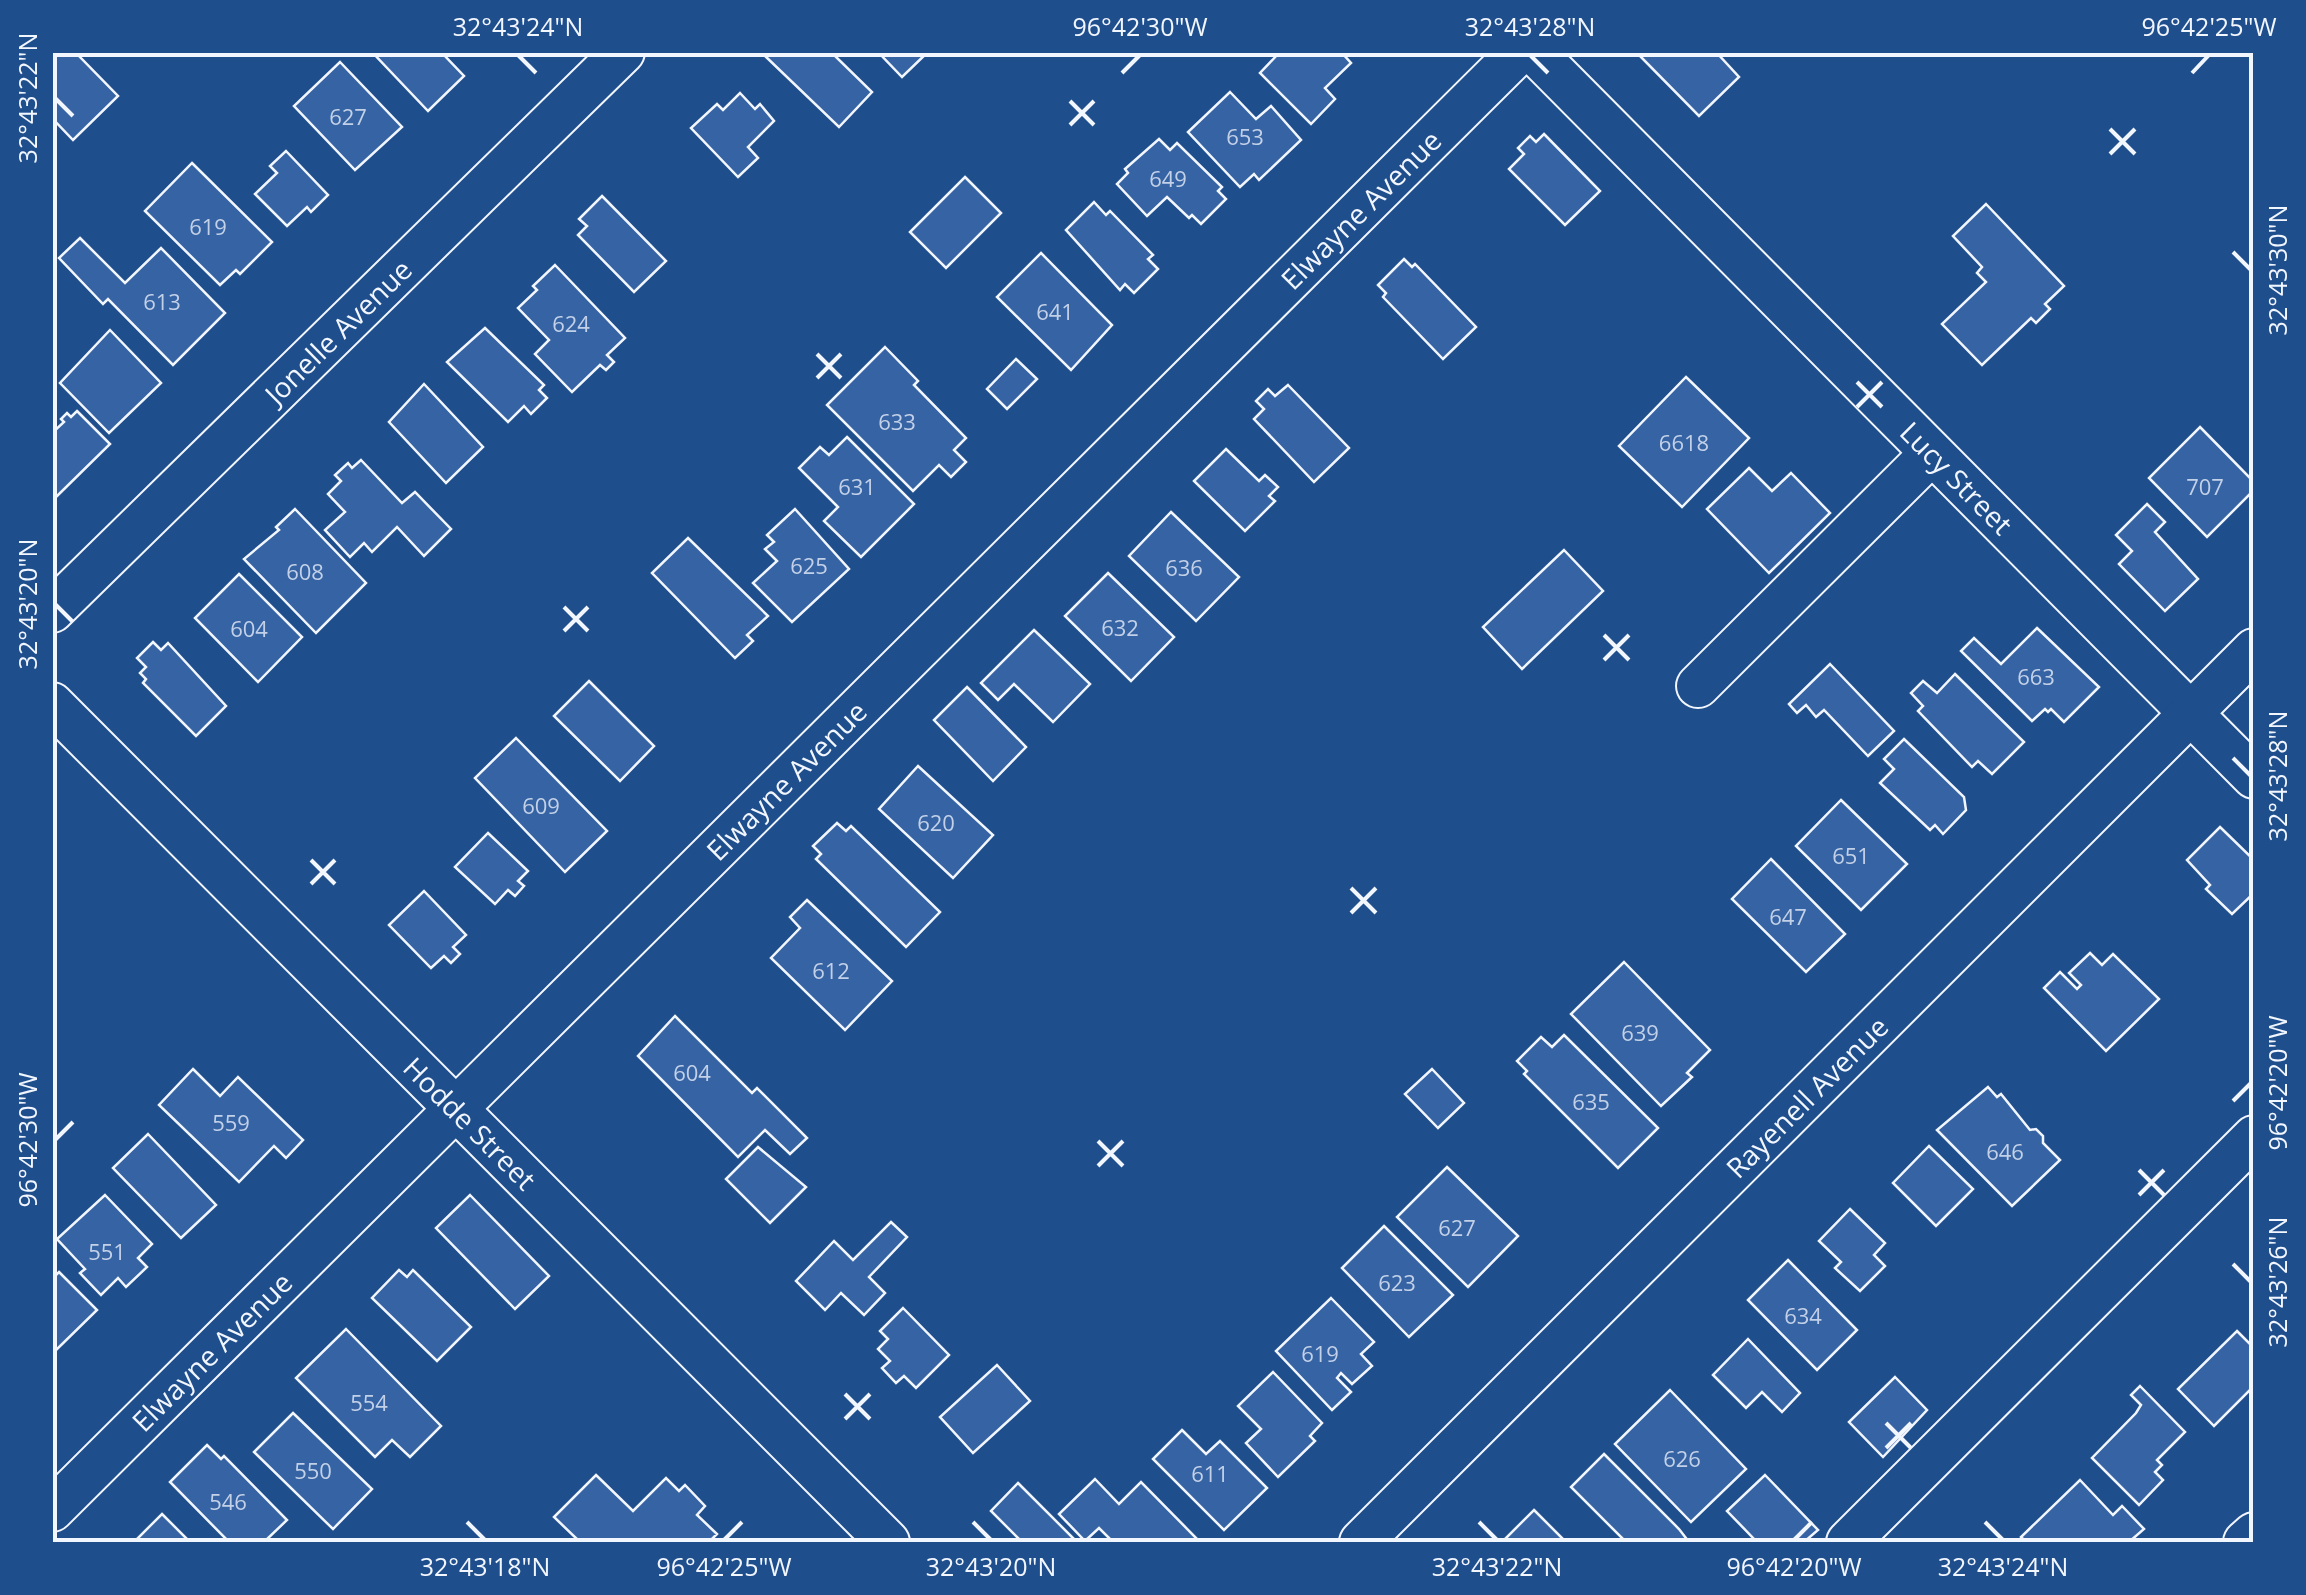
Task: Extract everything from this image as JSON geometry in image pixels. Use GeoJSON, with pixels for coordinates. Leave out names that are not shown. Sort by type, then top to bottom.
{"type":"FeatureCollection","features":[{"type":"Feature","properties":{"kind":"street","name":"Jonelle Avenue"},"geometry":{"type":"LineString","coordinates":[[52,611],[623,52]]}},
{"type":"Feature","properties":{"kind":"street","name":"Elwayne Avenue"},"geometry":{"type":"LineString","coordinates":[[52,1510],[1519,52]]}},
{"type":"Feature","properties":{"kind":"street","name":"Lucy Street"},"geometry":{"type":"LineString","coordinates":[[1534,52],[2254,777]]}},
{"type":"Feature","properties":{"kind":"street"},"geometry":{"type":"LineString","coordinates":[[1698,686],[1931,454]]}},
{"type":"Feature","properties":{"kind":"street","name":"Rayenell Avenue"},"geometry":{"type":"LineString","coordinates":[[1361,1542],[2254,650]]}},
{"type":"Feature","properties":{"kind":"street","name":"Hodde Street"},"geometry":{"type":"LineString","coordinates":[[52,704],[888,1542]]}},
{"type":"Feature","properties":{"kind":"street"},"geometry":{"type":"LineString","coordinates":[[1848,1542],[2254,1138]]}},
{"type":"Feature","properties":{"kind":"street"},"geometry":{"type":"LineString","coordinates":[[2245,1542],[2254,1534]]}},
{"type":"Feature","properties":{"kind":"building"},"geometry":{"type":"Polygon","coordinates":[[[52,52],[75,52],[118,96],[73,140],[52,118],[52,52]]]}},
{"type":"Feature","properties":{"kind":"building"},"geometry":{"type":"Polygon","coordinates":[[[372,52],[441,52],[464,76],[428,111],[372,52]]]}},
{"type":"Feature","properties":{"kind":"building"},"geometry":{"type":"Polygon","coordinates":[[[831,52],[872,92],[839,127],[764,55],[831,52]]]}},
{"type":"Feature","properties":{"kind":"building"},"geometry":{"type":"Polygon","coordinates":[[[878,52],[928,52],[902,77],[878,52]]]}},
{"type":"Feature","properties":{"kind":"building"},"geometry":{"type":"Polygon","coordinates":[[[1280,52],[1341,52],[1351,63],[1325,88],[1335,99],[1311,124],[1260,73],[1280,52]]]}},
{"type":"Feature","properties":{"kind":"building"},"geometry":{"type":"Polygon","coordinates":[[[1636,52],[1716,52],[1739,77],[1699,116],[1636,52]]]}},
{"type":"Feature","properties":{"kind":"building"},"geometry":{"type":"Polygon","coordinates":[[[340,62],[402,127],[355,170],[294,106],[340,62]]]}},
{"type":"Feature","properties":{"kind":"building"},"geometry":{"type":"Polygon","coordinates":[[[1230,92],[1256,119],[1271,106],[1301,140],[1259,180],[1254,174],[1240,187],[1188,132],[1230,92]]]}},
{"type":"Feature","properties":{"kind":"building"},"geometry":{"type":"Polygon","coordinates":[[[740,93],[755,109],[760,104],[774,121],[748,147],[758,158],[738,177],[691,128],[717,104],[723,110],[740,93]]]}},
{"type":"Feature","properties":{"kind":"building"},"geometry":{"type":"Polygon","coordinates":[[[1544,134],[1600,191],[1565,225],[1509,169],[1524,154],[1518,148],[1530,136],[1536,142],[1544,134]]]}},
{"type":"Feature","properties":{"kind":"building"},"geometry":{"type":"Polygon","coordinates":[[[1159,139],[1170,150],[1177,143],[1222,187],[1218,191],[1226,199],[1201,224],[1167,197],[1147,216],[1117,184],[1128,173],[1125,169],[1159,139]]]}},
{"type":"Feature","properties":{"kind":"building"},"geometry":{"type":"Polygon","coordinates":[[[286,151],[328,195],[311,212],[307,207],[287,226],[255,194],[277,173],[270,166],[286,151]]]}},
{"type":"Feature","properties":{"kind":"building"},"geometry":{"type":"Polygon","coordinates":[[[192,163],[272,242],[240,274],[236,270],[220,285],[145,211],[192,163]]]}},
{"type":"Feature","properties":{"kind":"building"},"geometry":{"type":"Polygon","coordinates":[[[965,177],[1001,213],[946,268],[910,232],[965,177]]]}},
{"type":"Feature","properties":{"kind":"building"},"geometry":{"type":"Polygon","coordinates":[[[602,196],[666,261],[634,292],[578,235],[587,226],[579,219],[602,196]]]}},
{"type":"Feature","properties":{"kind":"building"},"geometry":{"type":"Polygon","coordinates":[[[1094,202],[1106,215],[1110,211],[1153,255],[1148,259],[1158,269],[1134,293],[1125,284],[1120,290],[1066,230],[1094,202]]]}},
{"type":"Feature","properties":{"kind":"building"},"geometry":{"type":"Polygon","coordinates":[[[1986,204],[2064,286],[2045,304],[2050,309],[2036,323],[2031,318],[1982,365],[1942,324],[1986,282],[1977,273],[1982,267],[1953,236],[1986,204]]]}},
{"type":"Feature","properties":{"kind":"building"},"geometry":{"type":"Polygon","coordinates":[[[80,238],[125,283],[161,248],[225,313],[173,365],[108,299],[103,304],[59,258],[80,238]]]}},
{"type":"Feature","properties":{"kind":"building"},"geometry":{"type":"Polygon","coordinates":[[[1041,253],[1112,325],[1071,370],[997,297],[1041,253]]]}},
{"type":"Feature","properties":{"kind":"building"},"geometry":{"type":"Polygon","coordinates":[[[1404,259],[1412,267],[1415,264],[1476,327],[1443,359],[1383,297],[1386,293],[1378,285],[1404,259]]]}},
{"type":"Feature","properties":{"kind":"building"},"geometry":{"type":"Polygon","coordinates":[[[555,265],[625,338],[607,355],[614,362],[606,370],[600,365],[572,392],[535,354],[549,340],[518,308],[555,265]]]}},
{"type":"Feature","properties":{"kind":"building"},"geometry":{"type":"Polygon","coordinates":[[[485,328],[544,385],[539,390],[547,398],[531,414],[524,406],[508,422],[447,362],[485,328]]]}},
{"type":"Feature","properties":{"kind":"building"},"geometry":{"type":"Polygon","coordinates":[[[110,330],[161,383],[109,433],[60,383],[110,330]]]}},
{"type":"Feature","properties":{"kind":"building"},"geometry":{"type":"Polygon","coordinates":[[[885,347],[918,381],[914,385],[966,438],[954,450],[966,462],[951,477],[939,465],[913,491],[827,405],[885,347]]]}},
{"type":"Feature","properties":{"kind":"building"},"geometry":{"type":"Polygon","coordinates":[[[1016,359],[1037,379],[1007,409],[987,389],[1016,359]]]}},
{"type":"Feature","properties":{"kind":"building"},"geometry":{"type":"Polygon","coordinates":[[[1686,377],[1749,438],[1682,507],[1619,446],[1686,377]]]}},
{"type":"Feature","properties":{"kind":"building"},"geometry":{"type":"Polygon","coordinates":[[[424,384],[483,447],[446,483],[389,422],[424,384]]]}},
{"type":"Feature","properties":{"kind":"building"},"geometry":{"type":"Polygon","coordinates":[[[1288,385],[1349,448],[1314,482],[1254,419],[1264,409],[1256,401],[1268,389],[1275,396],[1288,385]]]}},
{"type":"Feature","properties":{"kind":"building"},"geometry":{"type":"Polygon","coordinates":[[[77,411],[110,444],[53,500],[52,433],[67,413],[71,417],[77,411]]]}},
{"type":"Feature","properties":{"kind":"building"},"geometry":{"type":"Polygon","coordinates":[[[2200,427],[2254,482],[2254,490],[2207,537],[2149,478],[2200,427]]]}},
{"type":"Feature","properties":{"kind":"building"},"geometry":{"type":"Polygon","coordinates":[[[847,437],[914,504],[861,557],[824,521],[838,507],[799,468],[820,447],[829,455],[847,437]]]}},
{"type":"Feature","properties":{"kind":"building"},"geometry":{"type":"Polygon","coordinates":[[[1226,449],[1259,481],[1265,475],[1278,487],[1269,496],[1275,501],[1245,531],[1194,481],[1226,449]]]}},
{"type":"Feature","properties":{"kind":"building"},"geometry":{"type":"Polygon","coordinates":[[[361,460],[402,503],[415,492],[451,529],[424,556],[397,527],[372,552],[364,543],[350,557],[325,530],[345,512],[328,494],[341,481],[335,475],[348,463],[352,468],[361,460]]]}},
{"type":"Feature","properties":{"kind":"building"},"geometry":{"type":"Polygon","coordinates":[[[1749,468],[1772,491],[1791,473],[1830,513],[1769,573],[1707,509],[1749,468]]]}},
{"type":"Feature","properties":{"kind":"building"},"geometry":{"type":"Polygon","coordinates":[[[2147,504],[2165,522],[2155,532],[2198,579],[2165,611],[2119,564],[2132,551],[2116,535],[2147,504]]]}},
{"type":"Feature","properties":{"kind":"building"},"geometry":{"type":"Polygon","coordinates":[[[295,509],[366,583],[316,633],[244,559],[279,530],[276,527],[295,509]]]}},
{"type":"Feature","properties":{"kind":"building"},"geometry":{"type":"Polygon","coordinates":[[[795,509],[849,569],[792,622],[753,583],[777,561],[765,549],[774,542],[767,535],[795,509]]]}},
{"type":"Feature","properties":{"kind":"building"},"geometry":{"type":"Polygon","coordinates":[[[1171,512],[1239,577],[1196,621],[1129,556],[1171,512]]]}},
{"type":"Feature","properties":{"kind":"building"},"geometry":{"type":"Polygon","coordinates":[[[688,538],[768,616],[747,635],[753,641],[735,658],[652,573],[688,538]]]}},
{"type":"Feature","properties":{"kind":"building"},"geometry":{"type":"Polygon","coordinates":[[[1564,550],[1603,591],[1522,669],[1483,627],[1564,550]]]}},
{"type":"Feature","properties":{"kind":"building"},"geometry":{"type":"Polygon","coordinates":[[[1108,573],[1174,637],[1131,681],[1065,616],[1108,573]]]}},
{"type":"Feature","properties":{"kind":"building"},"geometry":{"type":"Polygon","coordinates":[[[239,574],[302,637],[258,682],[195,618],[239,574]]]}},
{"type":"Feature","properties":{"kind":"building"},"geometry":{"type":"Polygon","coordinates":[[[2037,628],[2099,687],[2064,722],[2051,709],[2045,709],[2032,721],[1961,651],[1974,638],[2001,664],[2037,628]]]}},
{"type":"Feature","properties":{"kind":"building"},"geometry":{"type":"Polygon","coordinates":[[[1034,630],[1090,684],[1053,722],[1014,684],[998,700],[981,683],[1034,630]]]}},
{"type":"Feature","properties":{"kind":"building"},"geometry":{"type":"Polygon","coordinates":[[[153,642],[161,650],[168,643],[226,706],[196,736],[143,683],[146,679],[140,673],[146,667],[137,658],[153,642]]]}},
{"type":"Feature","properties":{"kind":"building"},"geometry":{"type":"Polygon","coordinates":[[[1830,664],[1894,731],[1868,756],[1824,710],[1816,717],[1806,705],[1797,713],[1789,704],[1830,664]]]}},
{"type":"Feature","properties":{"kind":"building"},"geometry":{"type":"Polygon","coordinates":[[[1955,674],[2024,742],[1992,774],[1978,761],[1972,767],[1918,711],[1923,706],[1911,693],[1923,681],[1937,693],[1955,674]]]}},
{"type":"Feature","properties":{"kind":"building"},"geometry":{"type":"Polygon","coordinates":[[[589,681],[654,746],[620,781],[554,716],[589,681]]]}},
{"type":"Feature","properties":{"kind":"building"},"geometry":{"type":"Polygon","coordinates":[[[967,687],[1026,747],[993,781],[934,720],[967,687]]]}},
{"type":"Feature","properties":{"kind":"building"},"geometry":{"type":"Polygon","coordinates":[[[516,738],[607,831],[565,872],[475,778],[516,738]]]}},
{"type":"Feature","properties":{"kind":"building"},"geometry":{"type":"Polygon","coordinates":[[[1904,739],[1964,797],[1966,810],[1943,834],[1935,825],[1930,830],[1880,783],[1894,769],[1884,759],[1904,739]]]}},
{"type":"Feature","properties":{"kind":"building"},"geometry":{"type":"Polygon","coordinates":[[[918,766],[993,835],[953,878],[879,809],[918,766]]]}},
{"type":"Feature","properties":{"kind":"building"},"geometry":{"type":"Polygon","coordinates":[[[1841,800],[1907,864],[1861,910],[1796,846],[1841,800]]]}},
{"type":"Feature","properties":{"kind":"building"},"geometry":{"type":"Polygon","coordinates":[[[837,823],[846,831],[851,826],[940,912],[906,947],[816,859],[821,854],[813,846],[837,823]]]}},
{"type":"Feature","properties":{"kind":"building"},"geometry":{"type":"Polygon","coordinates":[[[2220,827],[2254,860],[2254,893],[2232,914],[2206,889],[2210,885],[2187,860],[2220,827]]]}},
{"type":"Feature","properties":{"kind":"building"},"geometry":{"type":"Polygon","coordinates":[[[488,833],[528,871],[518,881],[524,886],[515,896],[508,890],[495,904],[455,867],[488,833]]]}},
{"type":"Feature","properties":{"kind":"building"},"geometry":{"type":"Polygon","coordinates":[[[1771,859],[1845,934],[1806,972],[1732,899],[1771,859]]]}},
{"type":"Feature","properties":{"kind":"building"},"geometry":{"type":"Polygon","coordinates":[[[424,891],[466,935],[453,947],[460,954],[451,963],[444,956],[431,968],[389,925],[424,891]]]}},
{"type":"Feature","properties":{"kind":"building"},"geometry":{"type":"Polygon","coordinates":[[[807,900],[892,981],[845,1030],[771,958],[800,928],[790,917],[807,900]]]}},
{"type":"Feature","properties":{"kind":"building"},"geometry":{"type":"Polygon","coordinates":[[[2090,953],[2102,965],[2113,954],[2159,999],[2106,1051],[2044,988],[2060,972],[2077,989],[2081,985],[2069,973],[2090,953]]]}},
{"type":"Feature","properties":{"kind":"building"},"geometry":{"type":"Polygon","coordinates":[[[1624,962],[1710,1050],[1687,1073],[1692,1077],[1661,1106],[1571,1014],[1624,962]]]}},
{"type":"Feature","properties":{"kind":"building"},"geometry":{"type":"Polygon","coordinates":[[[675,1016],[752,1093],[757,1088],[807,1138],[790,1154],[765,1130],[738,1157],[638,1056],[675,1016]]]}},
{"type":"Feature","properties":{"kind":"building"},"geometry":{"type":"Polygon","coordinates":[[[1564,1035],[1658,1128],[1618,1168],[1524,1074],[1527,1071],[1517,1061],[1541,1037],[1552,1047],[1564,1035]]]}},
{"type":"Feature","properties":{"kind":"building"},"geometry":{"type":"Polygon","coordinates":[[[193,1069],[220,1096],[238,1077],[303,1140],[286,1158],[274,1146],[239,1182],[159,1105],[193,1069]]]}},
{"type":"Feature","properties":{"kind":"building"},"geometry":{"type":"Polygon","coordinates":[[[1432,1069],[1464,1103],[1438,1128],[1405,1094],[1432,1069]]]}},
{"type":"Feature","properties":{"kind":"building"},"geometry":{"type":"Polygon","coordinates":[[[1988,1087],[1997,1097],[2001,1094],[2030,1130],[2036,1129],[2043,1136],[2043,1143],[2060,1160],[2012,1206],[1937,1130],[1988,1087]]]}},
{"type":"Feature","properties":{"kind":"building"},"geometry":{"type":"Polygon","coordinates":[[[148,1134],[216,1205],[181,1238],[113,1168],[148,1134]]]}},
{"type":"Feature","properties":{"kind":"building"},"geometry":{"type":"Polygon","coordinates":[[[1929,1146],[1973,1189],[1936,1226],[1893,1183],[1929,1146]]]}},
{"type":"Feature","properties":{"kind":"building"},"geometry":{"type":"Polygon","coordinates":[[[758,1147],[806,1187],[770,1223],[726,1179],[758,1147]]]}},
{"type":"Feature","properties":{"kind":"building"},"geometry":{"type":"Polygon","coordinates":[[[1447,1167],[1518,1236],[1468,1287],[1397,1217],[1447,1167]]]}},
{"type":"Feature","properties":{"kind":"building"},"geometry":{"type":"Polygon","coordinates":[[[105,1195],[152,1244],[138,1258],[147,1267],[126,1287],[118,1278],[101,1295],[80,1273],[85,1269],[57,1239],[105,1195]]]}},
{"type":"Feature","properties":{"kind":"building"},"geometry":{"type":"Polygon","coordinates":[[[470,1195],[549,1276],[515,1309],[436,1228],[470,1195]]]}},
{"type":"Feature","properties":{"kind":"building"},"geometry":{"type":"Polygon","coordinates":[[[1850,1209],[1885,1243],[1874,1255],[1885,1266],[1860,1291],[1835,1268],[1841,1262],[1819,1241],[1850,1209]]]}},
{"type":"Feature","properties":{"kind":"building"},"geometry":{"type":"Polygon","coordinates":[[[891,1222],[907,1237],[869,1277],[885,1293],[864,1315],[841,1293],[825,1310],[796,1281],[834,1241],[853,1260],[891,1222]]]}},
{"type":"Feature","properties":{"kind":"building"},"geometry":{"type":"Polygon","coordinates":[[[1384,1226],[1453,1295],[1409,1337],[1342,1268],[1384,1226]]]}},
{"type":"Feature","properties":{"kind":"building"},"geometry":{"type":"Polygon","coordinates":[[[1788,1260],[1857,1330],[1817,1370],[1748,1300],[1788,1260]]]}},
{"type":"Feature","properties":{"kind":"building"},"geometry":{"type":"Polygon","coordinates":[[[399,1270],[407,1277],[413,1270],[471,1327],[437,1361],[372,1298],[399,1270]]]}},
{"type":"Feature","properties":{"kind":"building"},"geometry":{"type":"Polygon","coordinates":[[[59,1272],[97,1310],[52,1354],[52,1279],[59,1272]]]}},
{"type":"Feature","properties":{"kind":"building"},"geometry":{"type":"Polygon","coordinates":[[[1331,1298],[1374,1342],[1361,1354],[1372,1366],[1352,1384],[1341,1373],[1337,1378],[1351,1392],[1332,1410],[1276,1351],[1331,1298]]]}},
{"type":"Feature","properties":{"kind":"building"},"geometry":{"type":"Polygon","coordinates":[[[903,1308],[949,1355],[916,1388],[904,1376],[896,1383],[882,1368],[890,1361],[878,1349],[888,1339],[880,1331],[903,1308]]]}},
{"type":"Feature","properties":{"kind":"building"},"geometry":{"type":"Polygon","coordinates":[[[346,1329],[441,1426],[410,1457],[392,1440],[375,1457],[296,1378],[346,1329]]]}},
{"type":"Feature","properties":{"kind":"building"},"geometry":{"type":"Polygon","coordinates":[[[2237,1331],[2254,1348],[2254,1386],[2214,1426],[2178,1389],[2237,1331]]]}},
{"type":"Feature","properties":{"kind":"building"},"geometry":{"type":"Polygon","coordinates":[[[1748,1339],[1800,1393],[1782,1412],[1762,1392],[1746,1408],[1713,1375],[1748,1339]]]}},
{"type":"Feature","properties":{"kind":"building"},"geometry":{"type":"Polygon","coordinates":[[[997,1365],[1030,1401],[973,1453],[940,1417],[997,1365]]]}},
{"type":"Feature","properties":{"kind":"building"},"geometry":{"type":"Polygon","coordinates":[[[1273,1372],[1322,1423],[1310,1436],[1315,1441],[1278,1477],[1246,1443],[1261,1429],[1238,1406],[1273,1372]]]}},
{"type":"Feature","properties":{"kind":"building"},"geometry":{"type":"Polygon","coordinates":[[[1895,1377],[1927,1410],[1883,1457],[1849,1422],[1895,1377]]]}},
{"type":"Feature","properties":{"kind":"building"},"geometry":{"type":"Polygon","coordinates":[[[2140,1386],[2185,1432],[2157,1460],[2162,1465],[2155,1472],[2163,1480],[2139,1505],[2092,1458],[2136,1413],[2141,1405],[2131,1395],[2140,1386]]]}},
{"type":"Feature","properties":{"kind":"building"},"geometry":{"type":"Polygon","coordinates":[[[1670,1390],[1746,1469],[1691,1522],[1615,1444],[1670,1390]]]}},
{"type":"Feature","properties":{"kind":"building"},"geometry":{"type":"Polygon","coordinates":[[[293,1413],[372,1489],[333,1529],[254,1452],[293,1413]]]}},
{"type":"Feature","properties":{"kind":"building"},"geometry":{"type":"Polygon","coordinates":[[[1182,1430],[1206,1454],[1220,1441],[1267,1488],[1224,1530],[1153,1459],[1182,1430]]]}},
{"type":"Feature","properties":{"kind":"building"},"geometry":{"type":"Polygon","coordinates":[[[207,1445],[221,1459],[224,1456],[287,1520],[264,1542],[229,1542],[170,1482],[207,1445]]]}},
{"type":"Feature","properties":{"kind":"building"},"geometry":{"type":"Polygon","coordinates":[[[1604,1454],[1689,1542],[1626,1542],[1571,1487],[1604,1454]]]}},
{"type":"Feature","properties":{"kind":"building"},"geometry":{"type":"Polygon","coordinates":[[[596,1475],[633,1511],[666,1478],[679,1491],[685,1485],[705,1506],[697,1515],[717,1534],[709,1542],[580,1542],[554,1517],[596,1475]]]}},
{"type":"Feature","properties":{"kind":"building"},"geometry":{"type":"Polygon","coordinates":[[[1765,1475],[1818,1530],[1804,1542],[1757,1542],[1727,1511],[1765,1475]]]}},
{"type":"Feature","properties":{"kind":"building"},"geometry":{"type":"Polygon","coordinates":[[[1095,1479],[1119,1504],[1141,1482],[1200,1542],[1113,1542],[1099,1528],[1085,1541],[1059,1514],[1095,1479]]]}},
{"type":"Feature","properties":{"kind":"building"},"geometry":{"type":"Polygon","coordinates":[[[2080,1480],[2113,1515],[2122,1506],[2144,1529],[2129,1542],[2026,1542],[2021,1537],[2080,1480]]]}},
{"type":"Feature","properties":{"kind":"building"},"geometry":{"type":"Polygon","coordinates":[[[1018,1483],[1077,1542],[1022,1542],[991,1511],[1018,1483]]]}},
{"type":"Feature","properties":{"kind":"building"},"geometry":{"type":"Polygon","coordinates":[[[1534,1510],[1566,1542],[1502,1542],[1534,1510]]]}},
{"type":"Feature","properties":{"kind":"building"},"geometry":{"type":"Polygon","coordinates":[[[162,1514],[190,1542],[134,1542],[162,1514]]]}}]}
